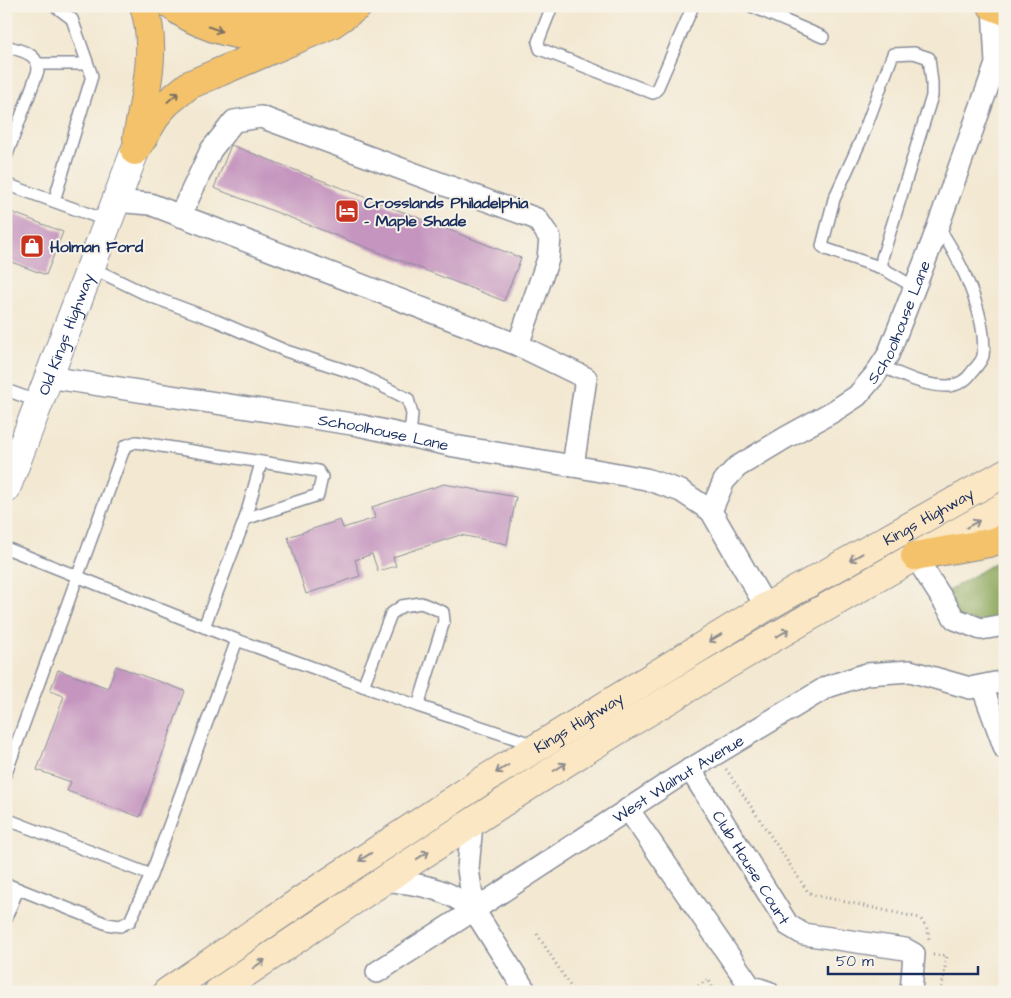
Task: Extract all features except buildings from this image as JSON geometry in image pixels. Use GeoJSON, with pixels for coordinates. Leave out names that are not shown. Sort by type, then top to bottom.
{"type":"FeatureCollection","features":[{"type":"Feature","properties":{"kind":"highway"},"geometry":{"type":"LineString","coordinates":[[135,151],[150,64],[150,37],[144,6]]}},
{"type":"Feature","properties":{"kind":"highway"},"geometry":{"type":"LineString","coordinates":[[172,6],[215,30],[232,34],[273,38],[300,38]]}},
{"type":"Feature","properties":{"kind":"highway"},"geometry":{"type":"LineString","coordinates":[[219,6],[232,11],[267,16],[292,13],[316,6]]}},
{"type":"Feature","properties":{"kind":"highway"},"geometry":{"type":"LineString","coordinates":[[135,151],[158,114],[167,103],[189,85],[332,24],[358,6]]}},
{"type":"Feature","properties":{"kind":"highway"},"geometry":{"type":"LineString","coordinates":[[992,6],[1005,11]]}},
{"type":"Feature","properties":{"kind":"highway"},"geometry":{"type":"LineString","coordinates":[[915,556],[989,543],[1005,538]]}},
{"type":"Feature","properties":{"kind":"main road","name":"Kings Highway"},"geometry":{"type":"LineString","coordinates":[[167,992],[358,862],[539,746],[766,608],[1005,472]]}},
{"type":"Feature","properties":{"kind":"main road","name":"Kings Highway"},"geometry":{"type":"LineString","coordinates":[[218,992],[384,880],[614,733],[915,556],[1005,506]]}},
{"type":"Feature","properties":{"kind":"street","name":"Schoolhouse Lane"},"geometry":{"type":"LineString","coordinates":[[711,511],[724,481],[737,467],[857,396],[888,355],[1000,61],[992,6]]}},
{"type":"Feature","properties":{"kind":"street"},"geometry":{"type":"LineString","coordinates":[[180,216],[211,150],[234,121],[261,117],[537,219],[550,238],[548,260],[518,345]]}},
{"type":"Feature","properties":{"kind":"street","name":"Old Kings Highway"},"geometry":{"type":"LineString","coordinates":[[6,489],[135,151]]}},
{"type":"Feature","properties":{"kind":"street"},"geometry":{"type":"LineString","coordinates":[[111,211],[150,204],[518,345],[586,378],[574,466]]}},
{"type":"Feature","properties":{"kind":"street","name":"Schoolhouse Lane"},"geometry":{"type":"LineString","coordinates":[[48,377],[358,425],[454,446],[646,479],[681,490],[711,511],[766,608]]}},
{"type":"Feature","properties":{"kind":"street"},"geometry":{"type":"LineString","coordinates":[[915,556],[955,619],[982,629],[1005,625]]}},
{"type":"Feature","properties":{"kind":"street","name":"West Walnut Avenue"},"geometry":{"type":"LineString","coordinates":[[377,972],[690,769],[827,687],[868,674],[910,671],[970,688],[1005,681]]}},
{"type":"Feature","properties":{"kind":"street"},"geometry":{"type":"LineString","coordinates":[[982,686],[1005,750]]}},
{"type":"Feature","properties":{"kind":"street","name":"Club House Court"},"geometry":{"type":"LineString","coordinates":[[690,769],[788,925],[803,934],[905,949],[914,954],[911,992]]}},
{"type":"Feature","properties":{"kind":"street"},"geometry":{"type":"LineString","coordinates":[[628,809],[750,986],[768,992]]}},
{"type":"Feature","properties":{"kind":"street"},"geometry":{"type":"LineString","coordinates":[[472,823],[468,869],[474,910],[526,992]]}},
{"type":"Feature","properties":{"kind":"street"},"geometry":{"type":"LineString","coordinates":[[384,880],[418,885],[442,892],[474,910]]}},
{"type":"Feature","properties":{"kind":"lane"},"geometry":{"type":"LineString","coordinates":[[54,201],[92,76],[72,19],[55,6]]}},
{"type":"Feature","properties":{"kind":"lane"},"geometry":{"type":"LineString","coordinates":[[552,6],[538,42],[540,49],[654,93],[658,89],[693,6]]}},
{"type":"Feature","properties":{"kind":"lane"},"geometry":{"type":"LineString","coordinates":[[751,6],[823,37]]}},
{"type":"Feature","properties":{"kind":"lane"},"geometry":{"type":"LineString","coordinates":[[6,46],[33,56],[38,64],[38,71],[6,157]]}},
{"type":"Feature","properties":{"kind":"lane"},"geometry":{"type":"LineString","coordinates":[[882,268],[882,258],[932,96],[929,58],[914,53],[893,54],[860,140],[834,198],[822,246],[882,268],[914,287]]}},
{"type":"Feature","properties":{"kind":"lane"},"geometry":{"type":"LineString","coordinates":[[38,64],[88,64]]}},
{"type":"Feature","properties":{"kind":"lane"},"geometry":{"type":"LineString","coordinates":[[6,184],[54,201],[111,211]]}},
{"type":"Feature","properties":{"kind":"lane"},"geometry":{"type":"LineString","coordinates":[[881,366],[927,384],[949,386],[967,379],[983,358],[982,329],[966,276],[949,243],[938,227]]}},
{"type":"Feature","properties":{"kind":"lane"},"geometry":{"type":"LineString","coordinates":[[90,267],[150,296],[217,320],[286,351],[360,375],[408,399],[412,414],[410,437]]}},
{"type":"Feature","properties":{"kind":"lane"},"geometry":{"type":"LineString","coordinates":[[6,390],[39,402]]}},
{"type":"Feature","properties":{"kind":"lane"},"geometry":{"type":"LineString","coordinates":[[6,772],[125,446],[136,442],[318,471],[322,478],[318,495],[245,519]]}},
{"type":"Feature","properties":{"kind":"lane"},"geometry":{"type":"LineString","coordinates":[[204,627],[245,519],[260,463]]}},
{"type":"Feature","properties":{"kind":"lane"},"geometry":{"type":"LineString","coordinates":[[6,548],[237,640],[418,706],[539,746]]}},
{"type":"Feature","properties":{"kind":"lane"},"geometry":{"type":"LineString","coordinates":[[363,686],[391,614],[402,606],[421,603],[443,612],[444,621],[418,706]]}},
{"type":"Feature","properties":{"kind":"lane"},"geometry":{"type":"LineString","coordinates":[[6,884],[108,924],[120,926],[130,921],[151,875],[237,640]]}},
{"type":"Feature","properties":{"kind":"lane"},"geometry":{"type":"LineString","coordinates":[[6,819],[151,875]]}},
{"type":"Feature","properties":{"kind":"lane"},"geometry":{"type":"LineString","coordinates":[[6,918],[18,889]]}},
{"type":"Feature","properties":{"kind":"path"},"geometry":{"type":"LineString","coordinates":[[716,754],[808,892],[814,895],[920,918],[928,930],[929,946]]}},
{"type":"Feature","properties":{"kind":"path"},"geometry":{"type":"LineString","coordinates":[[537,934],[574,992]]}},
{"type":"Feature","properties":{"kind":"path"},"geometry":{"type":"LineString","coordinates":[[930,954],[947,956],[941,992]]}},
{"type":"Feature","properties":{"kind":"path"},"geometry":{"type":"LineString","coordinates":[[690,992],[708,980],[715,992]]}},
{"type":"Feature","properties":{"kind":"green space"},"geometry":{"type":"Polygon","coordinates":[[[1005,557],[1005,629],[953,616],[941,595],[1005,557]]]}},
{"type":"Feature","properties":{"kind":"place","name":"Crosslands Philadelphia - Maple Shade"},"geometry":{"type":"Point","coordinates":[347,211]}},
{"type":"Feature","properties":{"kind":"place","name":"Holman Ford"},"geometry":{"type":"Point","coordinates":[32,246]}}]}
